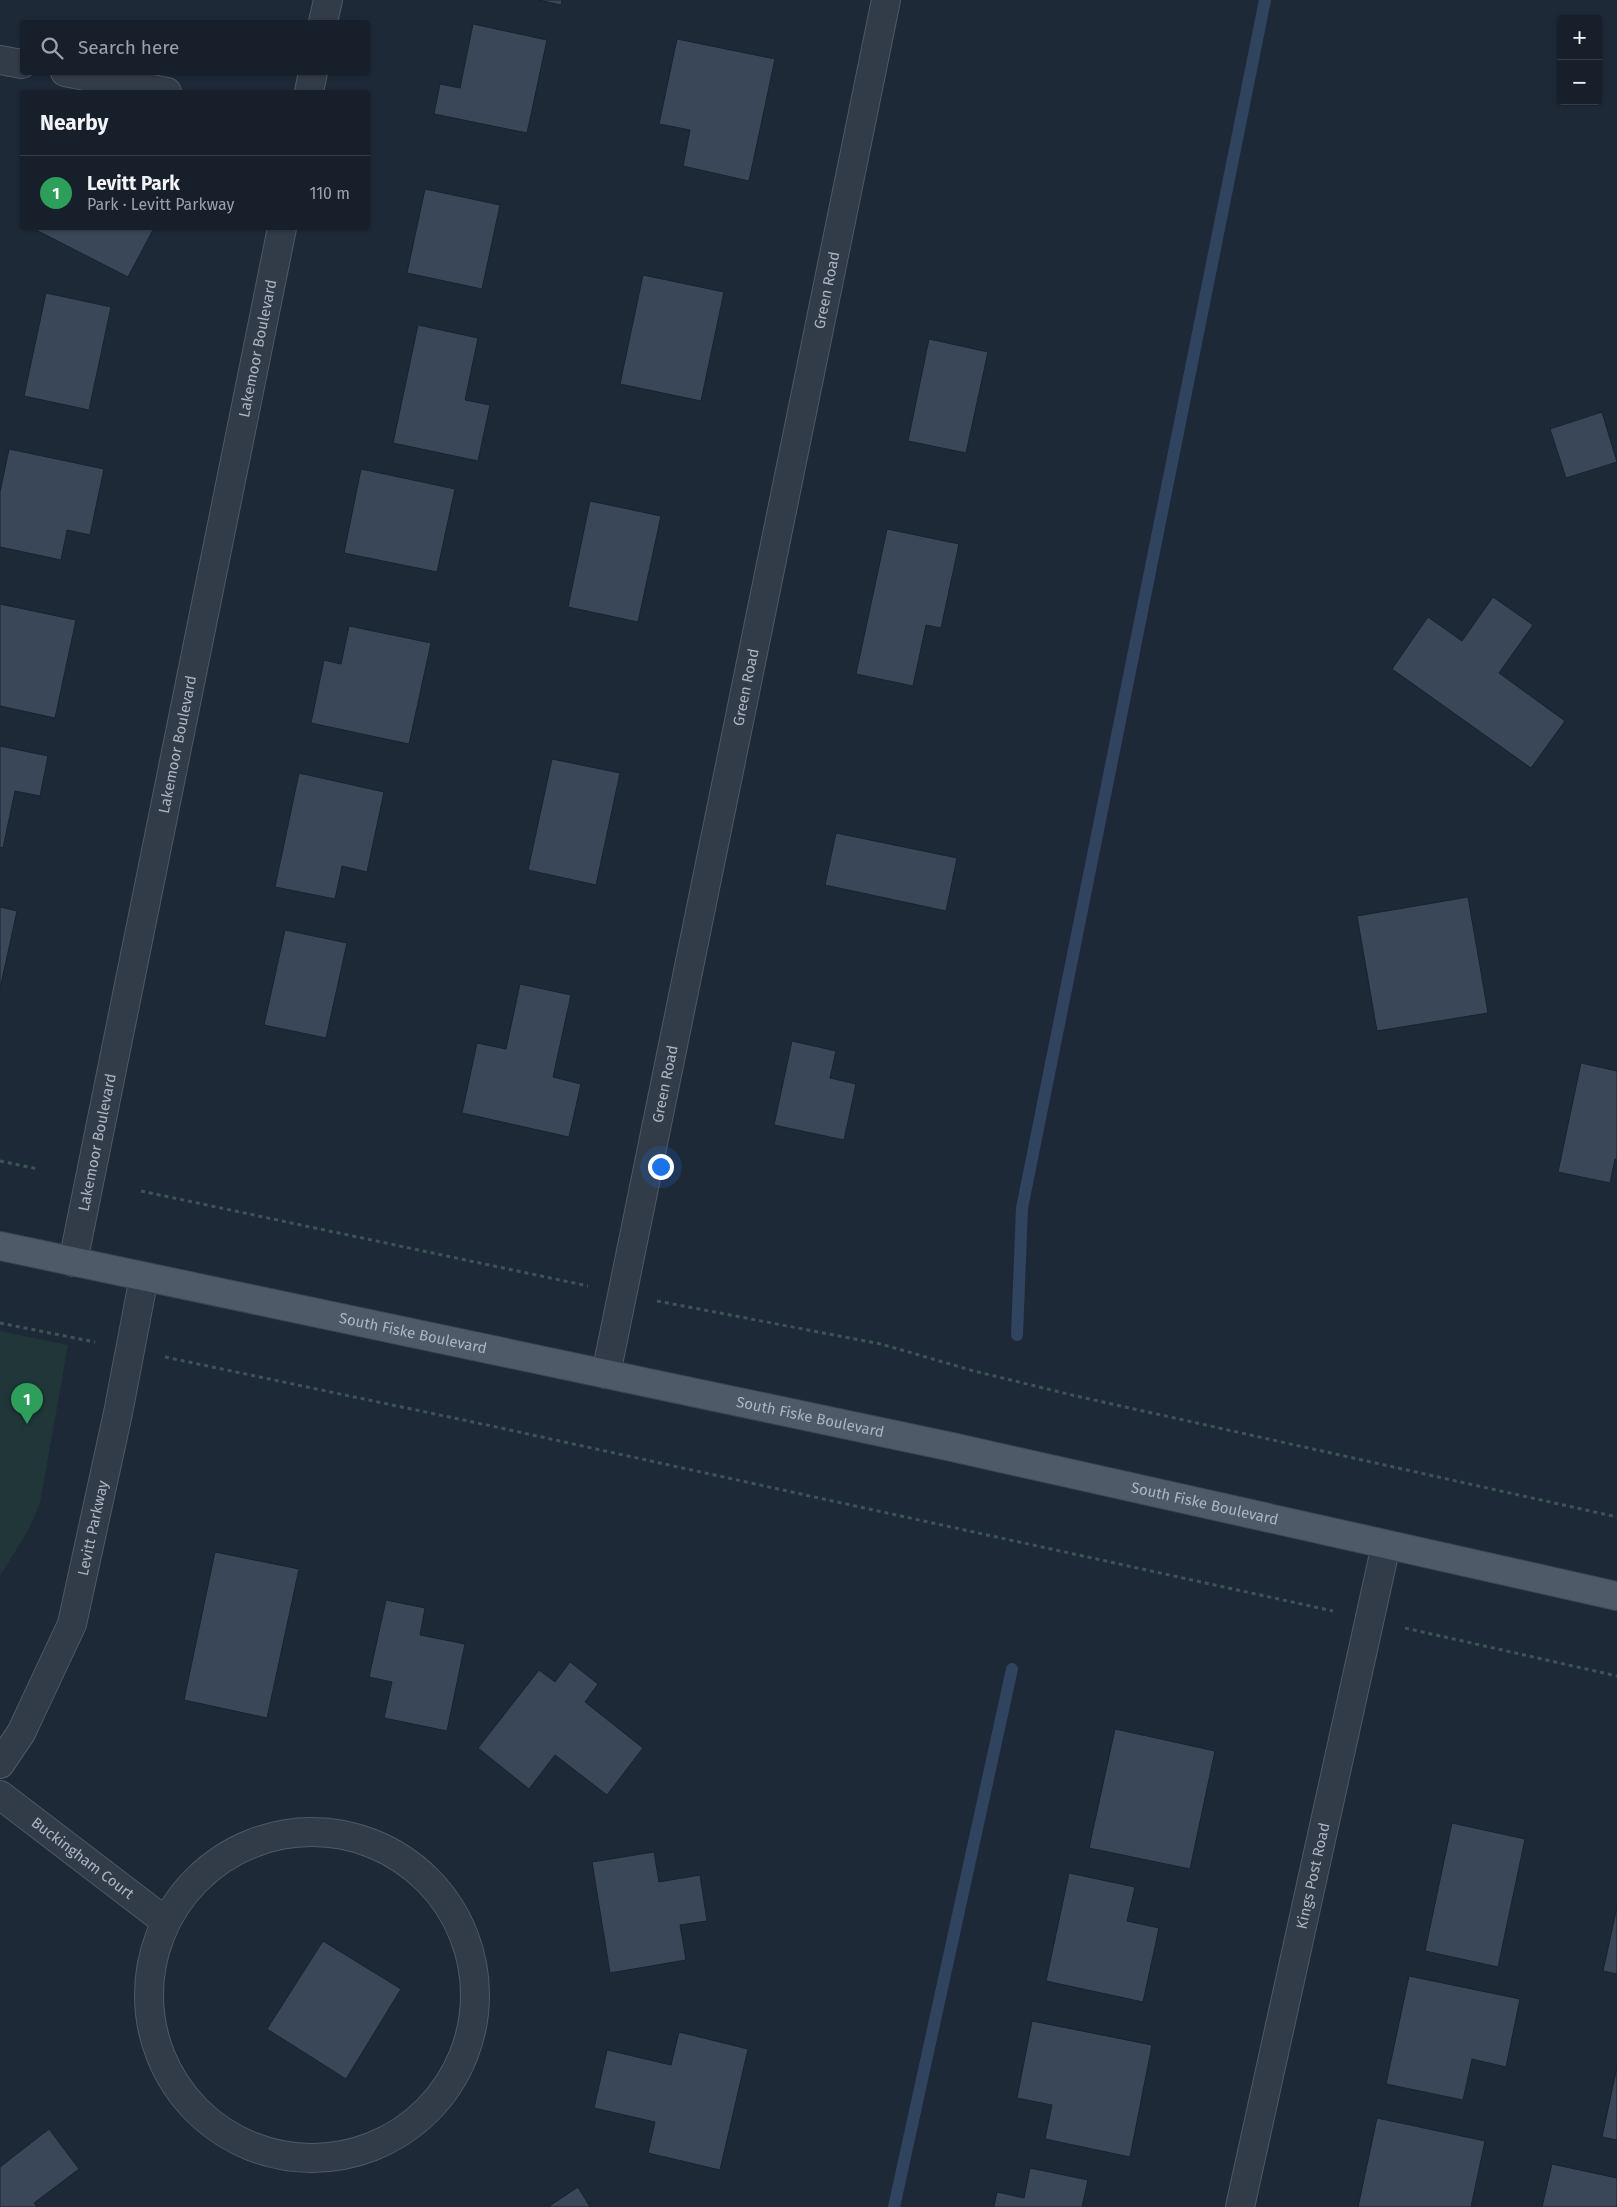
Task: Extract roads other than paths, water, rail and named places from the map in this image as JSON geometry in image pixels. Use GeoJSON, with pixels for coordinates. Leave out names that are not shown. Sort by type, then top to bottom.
{"type":"FeatureCollection","features":[{"type":"Feature","properties":{"kind":"main road","name":"South Fiske Boulevard"},"geometry":{"type":"LineString","coordinates":[[0,1246],[952,1447],[1617,1596]]}},
{"type":"Feature","properties":{"kind":"street"},"geometry":{"type":"LineString","coordinates":[[323,20],[328,0]]}},
{"type":"Feature","properties":{"kind":"street","name":"Green Road"},"geometry":{"type":"LineString","coordinates":[[606,1374],[886,0]]}},
{"type":"Feature","properties":{"kind":"street"},"geometry":{"type":"LineString","coordinates":[[0,60],[20,64]]}},
{"type":"Feature","properties":{"kind":"street"},"geometry":{"type":"LineString","coordinates":[[80,75],[157,90]]}},
{"type":"Feature","properties":{"kind":"street"},"geometry":{"type":"LineString","coordinates":[[309,90],[312,75]]}},
{"type":"Feature","properties":{"kind":"street","name":"Lakemoor Boulevard"},"geometry":{"type":"LineString","coordinates":[[73,1262],[282,230]]}},
{"type":"Feature","properties":{"kind":"street","name":"Levitt Parkway"},"geometry":{"type":"LineString","coordinates":[[0,1764],[21,1733],[72,1624],[144,1277]]}},
{"type":"Feature","properties":{"kind":"street","name":"Kings Post Road"},"geometry":{"type":"LineString","coordinates":[[1240,2207],[1386,1545]]}},
{"type":"Feature","properties":{"kind":"street","name":"Buckingham Court"},"geometry":{"type":"LineString","coordinates":[[0,1795],[165,1921]]}},
{"type":"Feature","properties":{"kind":"street"},"geometry":{"type":"LineString","coordinates":[[293,1832],[348,1834],[397,1855],[438,1890],[465,1937],[476,1990],[468,2044],[444,2092],[405,2130],[356,2154],[303,2160],[250,2148],[204,2120],[170,2078],[151,2028],[150,1974],[165,1921],[197,1877],[242,1846],[293,1832]]}},
{"type":"Feature","properties":{"kind":"waterway"},"geometry":{"type":"LineString","coordinates":[[1017,1335],[1022,1208],[1265,0]]}},
{"type":"Feature","properties":{"kind":"waterway"},"geometry":{"type":"LineString","coordinates":[[894,2207],[1012,1669]]}},
{"type":"Feature","properties":{"kind":"place","name":"Levitt Park"},"geometry":{"type":"Point","coordinates":[27,1424]}}]}
